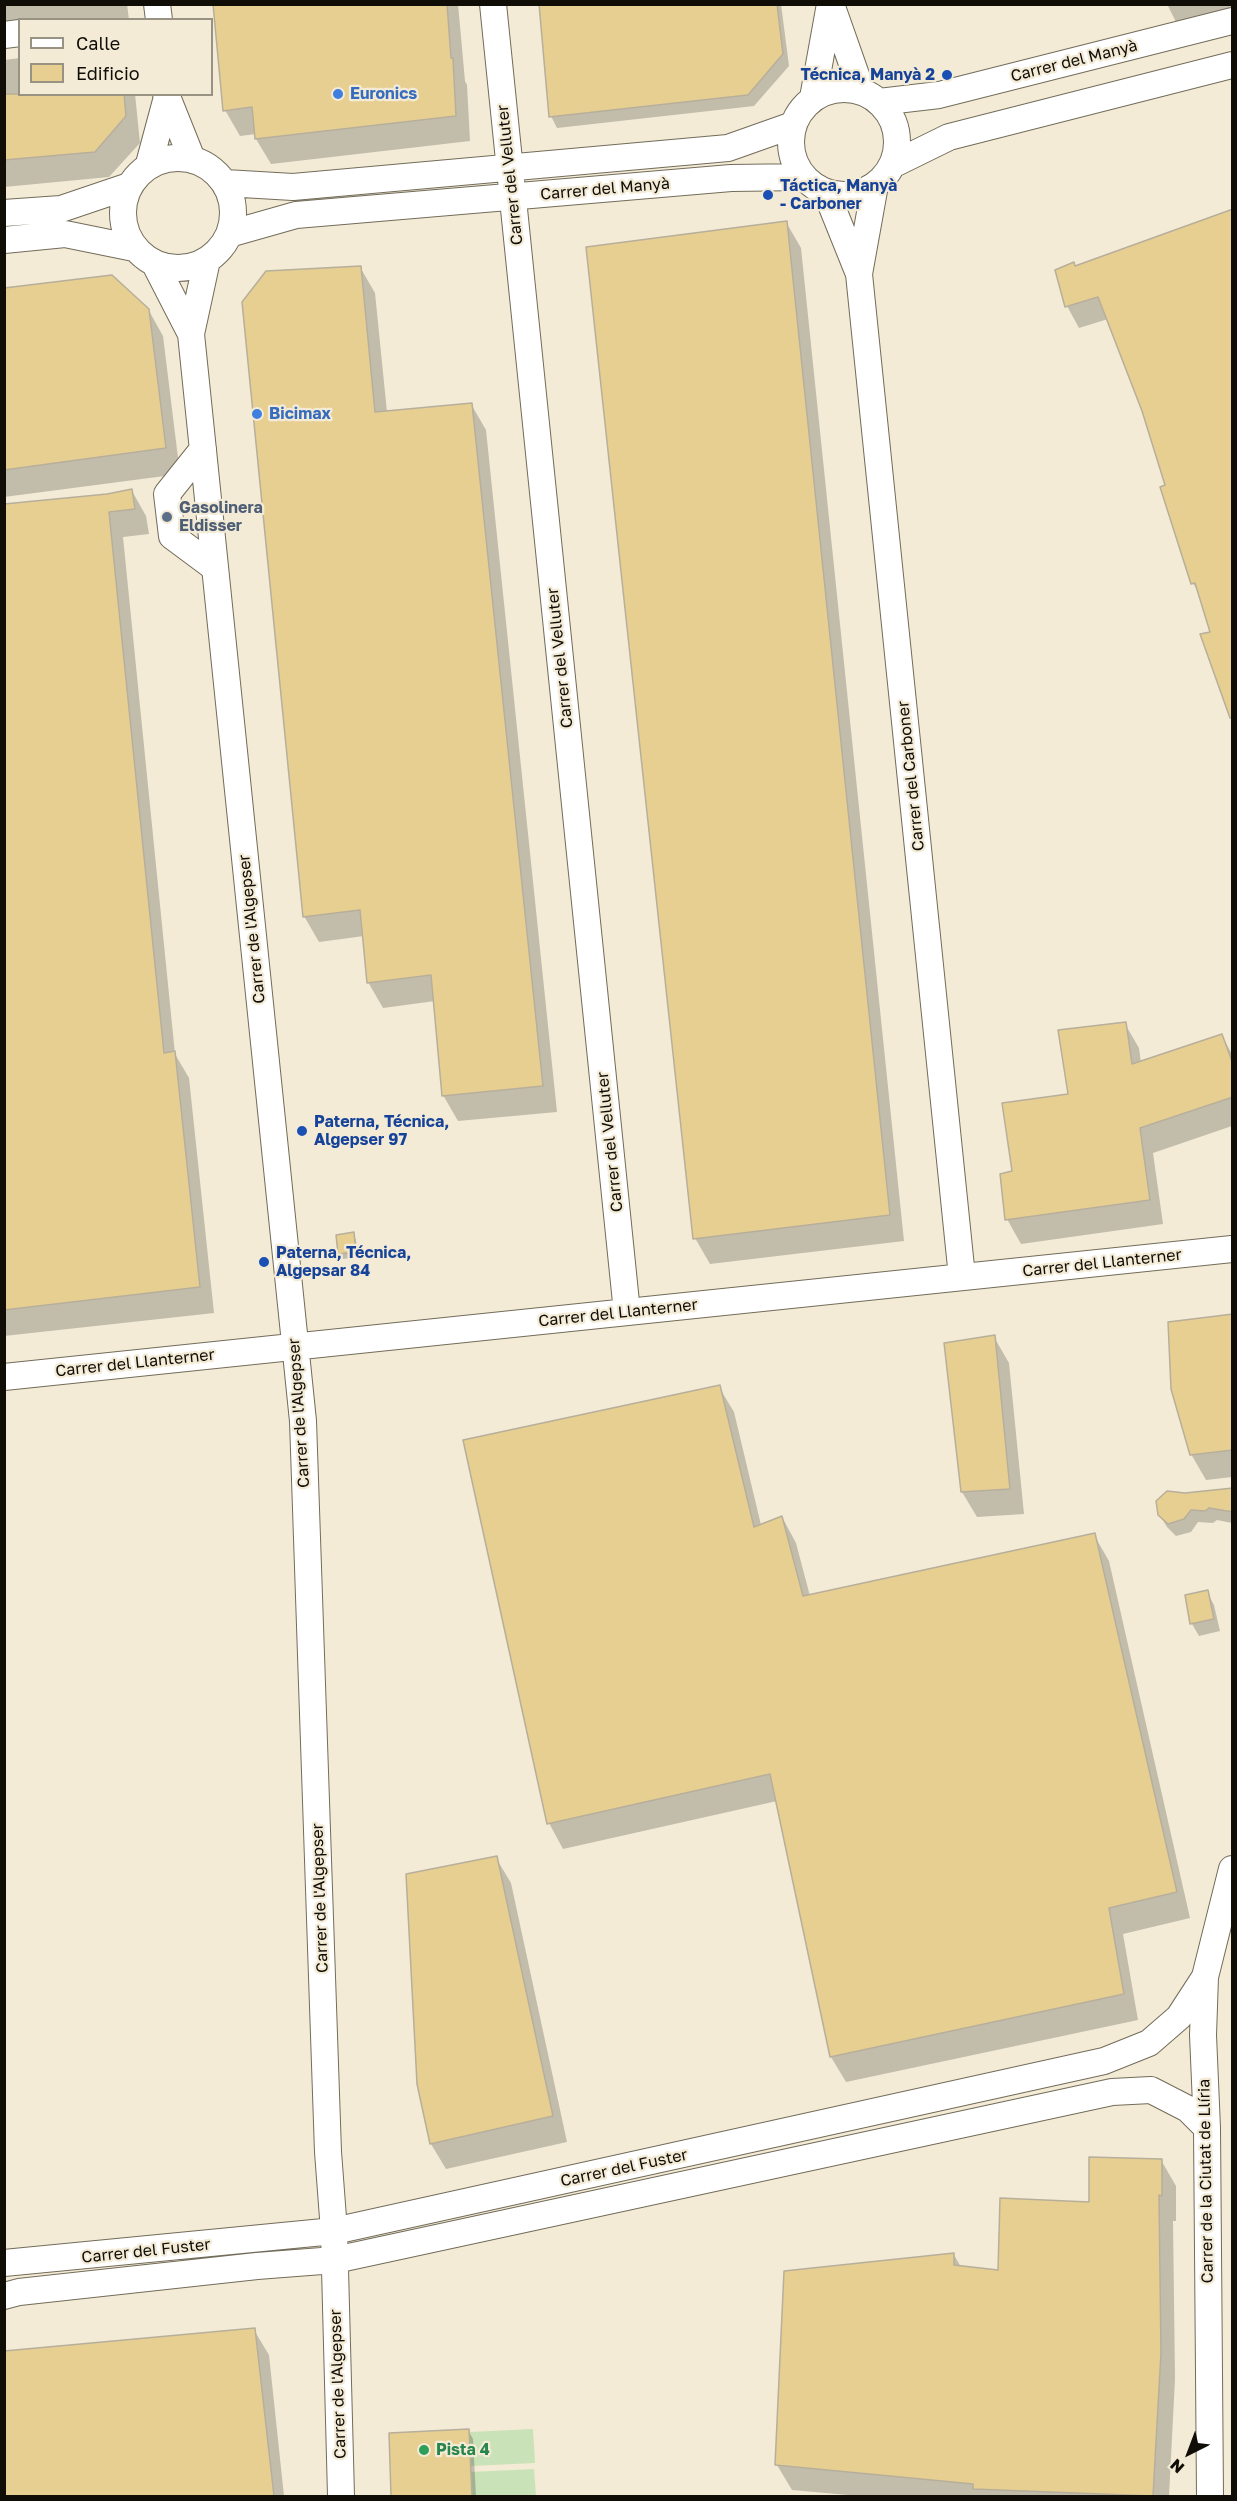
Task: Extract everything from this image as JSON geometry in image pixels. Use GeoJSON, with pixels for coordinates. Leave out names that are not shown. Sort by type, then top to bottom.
{"type":"FeatureCollection","features":[{"type":"Feature","properties":{"kind":"street","name":"Carrer del Velluter"},"geometry":{"type":"LineString","coordinates":[[493,4],[627,1312]]}},
{"type":"Feature","properties":{"kind":"street"},"geometry":{"type":"LineString","coordinates":[[831,4],[870,97]]}},
{"type":"Feature","properties":{"kind":"street"},"geometry":{"type":"LineString","coordinates":[[813,98],[831,4]]}},
{"type":"Feature","properties":{"kind":"street","name":"Carrer del Manyà"},"geometry":{"type":"LineString","coordinates":[[870,97],[939,95],[1233,21]]}},
{"type":"Feature","properties":{"kind":"street"},"geometry":{"type":"LineString","coordinates":[[892,165],[897,148],[896,131],[890,115],[870,97],[845,88],[828,90],[813,98],[800,110],[793,125],[790,143],[794,161],[804,177],[814,186],[826,192],[843,195],[860,192],[875,185],[892,165],[950,137],[1233,65]]}},
{"type":"Feature","properties":{"kind":"street"},"geometry":{"type":"LineString","coordinates":[[167,96],[192,159]]}},
{"type":"Feature","properties":{"kind":"street"},"geometry":{"type":"LineString","coordinates":[[149,164],[167,96]]}},
{"type":"Feature","properties":{"kind":"street","name":"Carrer del Manyà"},"geometry":{"type":"LineString","coordinates":[[225,183],[293,187],[728,148],[793,125]]}},
{"type":"Feature","properties":{"kind":"street"},"geometry":{"type":"LineString","coordinates":[[177,157],[192,159],[216,172],[225,183],[232,199],[233,217],[229,234],[220,249],[207,261],[190,267],[172,268],[155,264],[134,248],[126,234],[122,218],[123,201],[137,174],[149,164],[177,157]]}},
{"type":"Feature","properties":{"kind":"street","name":"Carrer del Manyà"},"geometry":{"type":"LineString","coordinates":[[229,234],[296,215],[731,178],[804,177]]}},
{"type":"Feature","properties":{"kind":"street","name":"Carrer del Carboner"},"geometry":{"type":"LineString","coordinates":[[875,185],[859,274],[962,1277]]}},
{"type":"Feature","properties":{"kind":"street"},"geometry":{"type":"LineString","coordinates":[[4,213],[61,209],[129,186]]}},
{"type":"Feature","properties":{"kind":"street","name":"Carrer del Carboner"},"geometry":{"type":"LineString","coordinates":[[826,192],[859,274]]}},
{"type":"Feature","properties":{"kind":"street"},"geometry":{"type":"LineString","coordinates":[[4,240],[65,234],[134,248]]}},
{"type":"Feature","properties":{"kind":"street"},"geometry":{"type":"LineString","coordinates":[[191,334],[207,261]]}},
{"type":"Feature","properties":{"kind":"street"},"geometry":{"type":"LineString","coordinates":[[155,264],[191,334]]}},
{"type":"Feature","properties":{"kind":"street","name":"Carrer de l'Algepser"},"geometry":{"type":"LineString","coordinates":[[191,334],[303,1421],[328,2152],[334,2231],[341,2496]]}},
{"type":"Feature","properties":{"kind":"street"},"geometry":{"type":"LineString","coordinates":[[203,449],[167,494],[172,536],[215,568]]}},
{"type":"Feature","properties":{"kind":"street","name":"Carrer del Llanterner"},"geometry":{"type":"LineString","coordinates":[[4,1377],[1233,1249]]}},
{"type":"Feature","properties":{"kind":"street","name":"Carrer de la Ciutat de Llíria"},"geometry":{"type":"LineString","coordinates":[[1210,2496],[1207,2128],[1203,2035],[1205,1977],[1233,1869]]}},
{"type":"Feature","properties":{"kind":"street","name":"Carrer del Fuster"},"geometry":{"type":"LineString","coordinates":[[4,2264],[334,2231],[1104,2061],[1149,2043],[1179,2017],[1205,1977]]}},
{"type":"Feature","properties":{"kind":"street","name":"Carrer del Fuster"},"geometry":{"type":"LineString","coordinates":[[4,2296],[19,2292],[257,2266],[335,2260],[1112,2092],[1151,2090],[1188,2109],[1207,2128]]}},
{"type":"Feature","properties":{"kind":"green space"},"geometry":{"type":"Polygon","coordinates":[[[533,2429],[535,2463],[471,2466],[469,2432],[533,2429]]]}},
{"type":"Feature","properties":{"kind":"green space"},"geometry":{"type":"Polygon","coordinates":[[[534,2469],[536,2496],[471,2496],[470,2472],[534,2469]]]}},
{"type":"Feature","properties":{"kind":"building"},"geometry":{"type":"Polygon","coordinates":[[[213,4],[447,4],[456,116],[255,139],[252,107],[223,111],[213,4]]]}},
{"type":"Feature","properties":{"kind":"building"},"geometry":{"type":"Polygon","coordinates":[[[539,4],[777,4],[783,54],[748,95],[549,117],[539,4]]]}},
{"type":"Feature","properties":{"kind":"building"},"geometry":{"type":"Polygon","coordinates":[[[4,94],[124,96],[126,116],[95,152],[4,160],[4,94]]]}},
{"type":"Feature","properties":{"kind":"building"},"geometry":{"type":"Polygon","coordinates":[[[1233,209],[1233,718],[1230,718],[1200,634],[1210,632],[1195,583],[1191,584],[1160,487],[1165,485],[1142,411],[1098,297],[1065,307],[1055,270],[1074,262],[1075,266],[1233,209]]]}},
{"type":"Feature","properties":{"kind":"building"},"geometry":{"type":"Polygon","coordinates":[[[787,221],[890,1215],[693,1239],[586,247],[787,221]]]}},
{"type":"Feature","properties":{"kind":"building"},"geometry":{"type":"Polygon","coordinates":[[[361,266],[375,412],[472,403],[543,1086],[442,1096],[431,975],[367,983],[360,910],[303,917],[242,302],[266,271],[361,266]]]}},
{"type":"Feature","properties":{"kind":"building"},"geometry":{"type":"Polygon","coordinates":[[[112,275],[149,309],[166,448],[4,470],[4,288],[112,275]]]}},
{"type":"Feature","properties":{"kind":"building"},"geometry":{"type":"Polygon","coordinates":[[[132,489],[135,509],[109,512],[164,1053],[175,1051],[200,1287],[4,1310],[4,504],[107,494],[132,489]]]}},
{"type":"Feature","properties":{"kind":"building"},"geometry":{"type":"Polygon","coordinates":[[[1126,1022],[1132,1064],[1222,1034],[1233,1064],[1233,1097],[1140,1128],[1150,1200],[1005,1220],[1000,1174],[1012,1171],[1002,1103],[1068,1094],[1058,1030],[1126,1022]]]}},
{"type":"Feature","properties":{"kind":"building"},"geometry":{"type":"Polygon","coordinates":[[[354,1232],[356,1252],[338,1254],[336,1235],[354,1232]]]}},
{"type":"Feature","properties":{"kind":"building"},"geometry":{"type":"Polygon","coordinates":[[[1233,1314],[1233,1450],[1190,1455],[1171,1389],[1168,1322],[1233,1314]]]}},
{"type":"Feature","properties":{"kind":"building"},"geometry":{"type":"Polygon","coordinates":[[[995,1335],[1010,1489],[961,1492],[944,1343],[995,1335]]]}},
{"type":"Feature","properties":{"kind":"building"},"geometry":{"type":"Polygon","coordinates":[[[720,1385],[754,1527],[782,1516],[803,1596],[1095,1533],[1177,1892],[1109,1908],[1124,1994],[830,2057],[770,1774],[547,1824],[463,1440],[720,1385]]]}},
{"type":"Feature","properties":{"kind":"building"},"geometry":{"type":"Polygon","coordinates":[[[1233,1488],[1233,1512],[1209,1508],[1205,1511],[1191,1510],[1184,1519],[1168,1524],[1158,1515],[1156,1501],[1167,1491],[1185,1493],[1233,1488]]]}},
{"type":"Feature","properties":{"kind":"building"},"geometry":{"type":"Polygon","coordinates":[[[1208,1590],[1214,1619],[1190,1624],[1185,1595],[1208,1590]]]}},
{"type":"Feature","properties":{"kind":"building"},"geometry":{"type":"Polygon","coordinates":[[[497,1856],[553,2116],[430,2144],[417,2084],[406,1874],[497,1856]]]}},
{"type":"Feature","properties":{"kind":"building"},"geometry":{"type":"Polygon","coordinates":[[[1089,2157],[1162,2159],[1162,2196],[1159,2195],[1161,2353],[1153,2496],[973,2489],[973,2484],[775,2465],[784,2271],[954,2253],[954,2265],[998,2270],[1000,2198],[1089,2202],[1089,2157]]]}},
{"type":"Feature","properties":{"kind":"building"},"geometry":{"type":"Polygon","coordinates":[[[255,2328],[274,2496],[4,2496],[4,2351],[255,2328]]]}},
{"type":"Feature","properties":{"kind":"building"},"geometry":{"type":"Polygon","coordinates":[[[469,2429],[472,2496],[391,2496],[389,2433],[469,2429]]]}},
{"type":"Feature","properties":{"kind":"place","name":"Técnica, Manyà 2"},"geometry":{"type":"Point","coordinates":[947,75]}},
{"type":"Feature","properties":{"kind":"place","name":"Euronics"},"geometry":{"type":"Point","coordinates":[338,94]}},
{"type":"Feature","properties":{"kind":"place","name":"Táctica, Manyà - Carboner"},"geometry":{"type":"Point","coordinates":[768,195]}},
{"type":"Feature","properties":{"kind":"place","name":"Bicimax"},"geometry":{"type":"Point","coordinates":[257,414]}},
{"type":"Feature","properties":{"kind":"place","name":"Gasolinera Eldisser"},"geometry":{"type":"Point","coordinates":[167,517]}},
{"type":"Feature","properties":{"kind":"place","name":"Paterna, Técnica, Algepser 97"},"geometry":{"type":"Point","coordinates":[302,1131]}},
{"type":"Feature","properties":{"kind":"place","name":"Paterna, Técnica, Algepsar 84"},"geometry":{"type":"Point","coordinates":[264,1262]}},
{"type":"Feature","properties":{"kind":"place","name":"Pista 4"},"geometry":{"type":"Point","coordinates":[424,2450]}}]}
